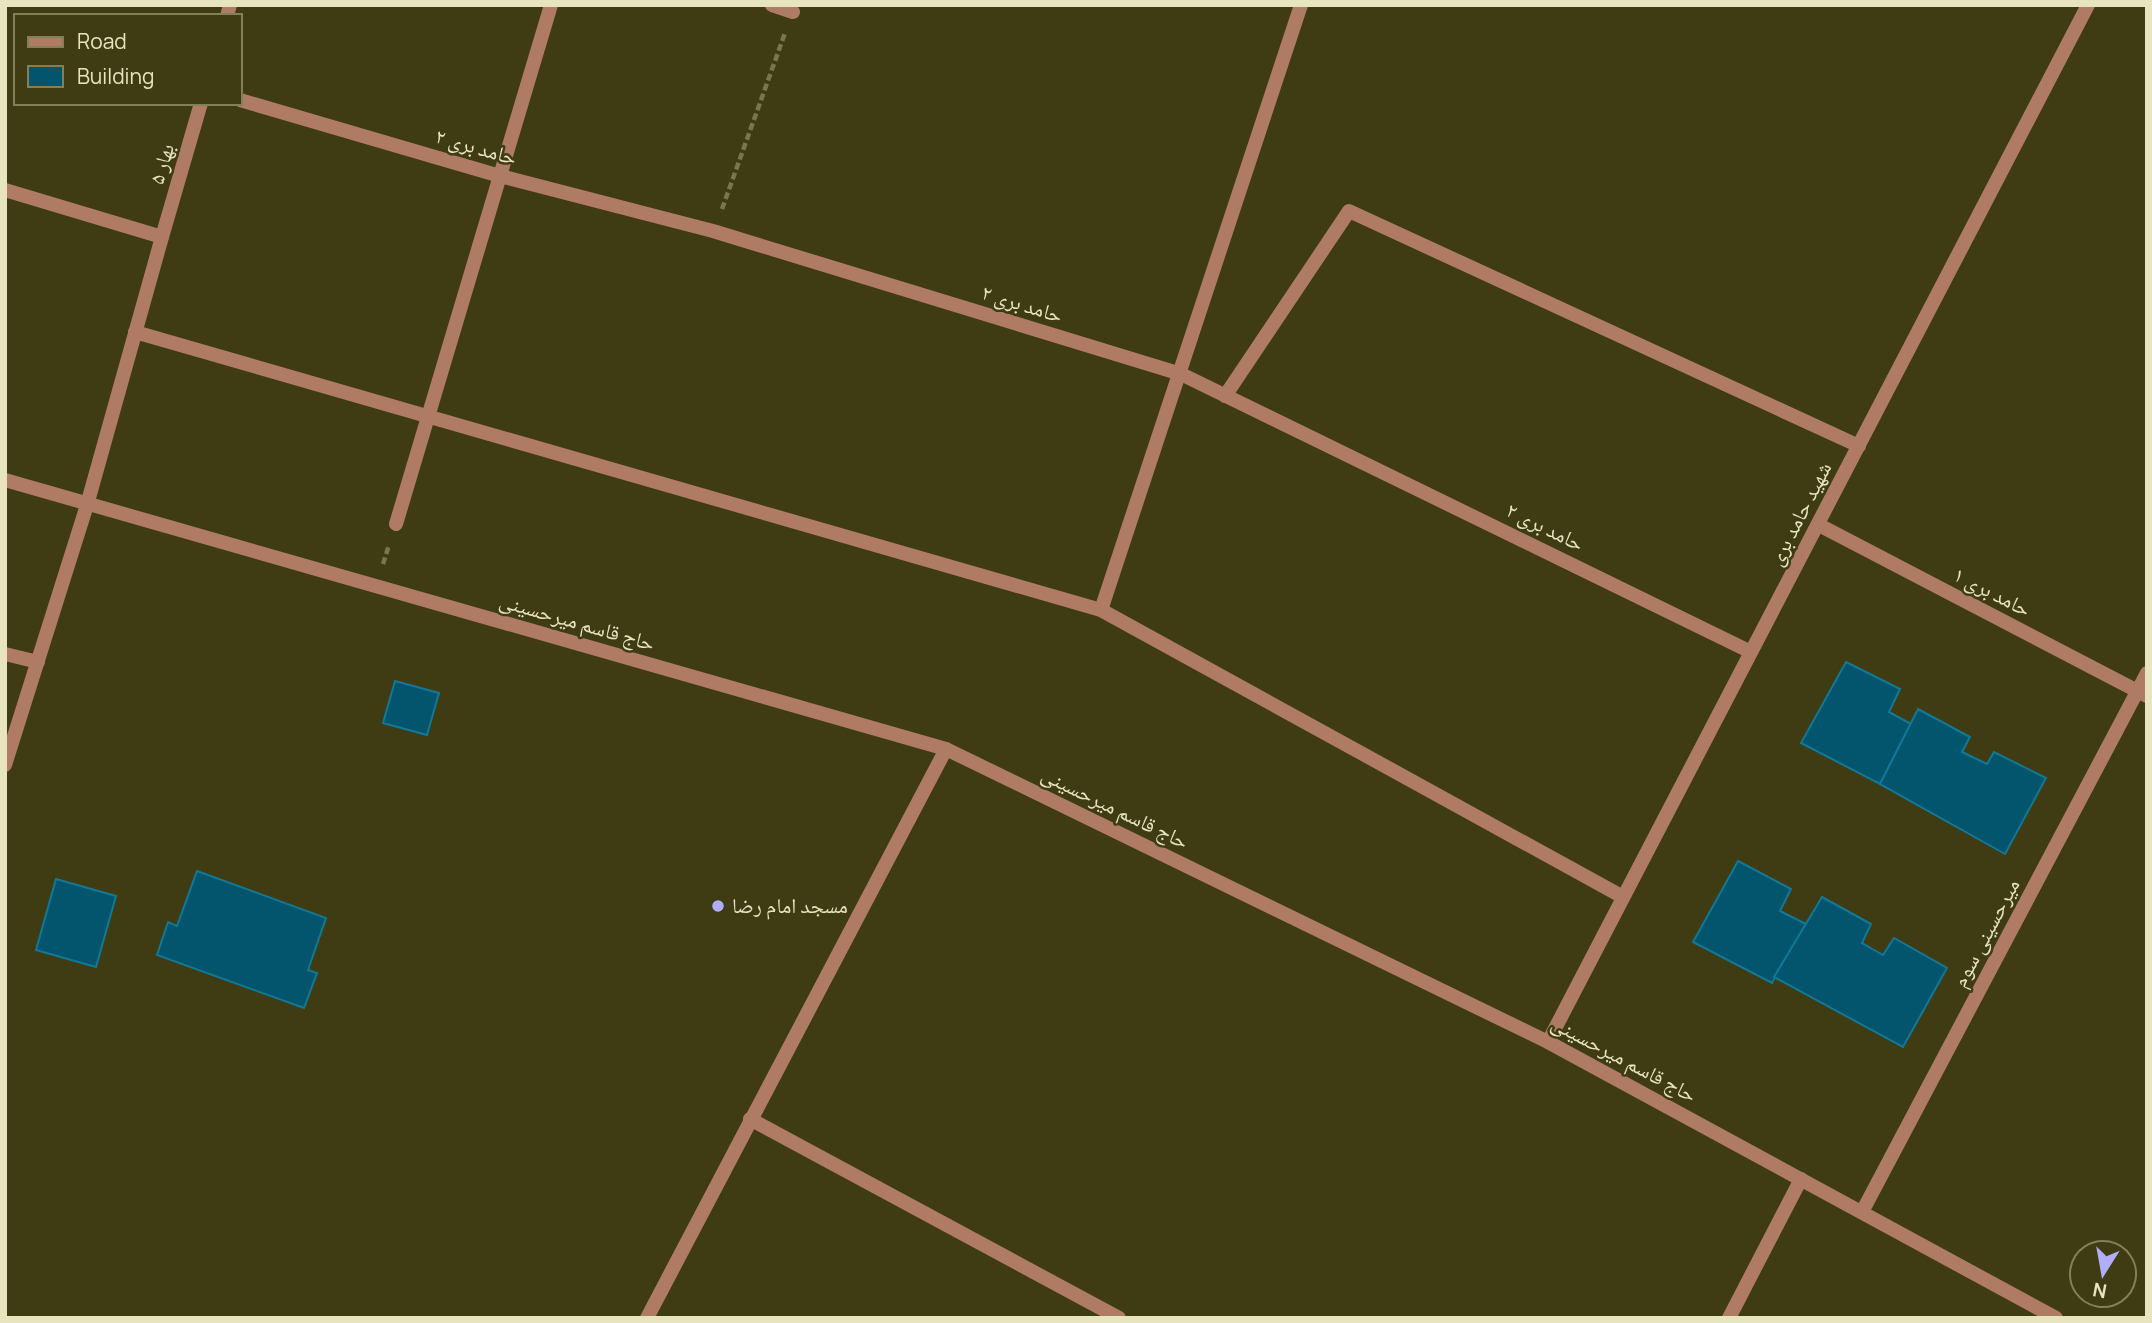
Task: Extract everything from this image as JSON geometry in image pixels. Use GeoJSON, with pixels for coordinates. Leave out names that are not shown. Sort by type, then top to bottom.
{"type":"FeatureCollection","features":[{"type":"Feature","properties":{"kind":"street"},"geometry":{"type":"LineString","coordinates":[[396,524],[551,5]]}},
{"type":"Feature","properties":{"kind":"street"},"geometry":{"type":"LineString","coordinates":[[772,5],[793,12]]}},
{"type":"Feature","properties":{"kind":"street"},"geometry":{"type":"LineString","coordinates":[[1101,610],[1301,5]]}},
{"type":"Feature","properties":{"kind":"street","name":"شهید حامد بری"},"geometry":{"type":"LineString","coordinates":[[1548,1042],[2088,5]]}},
{"type":"Feature","properties":{"kind":"street","name":"حامد بری ۲"},"geometry":{"type":"LineString","coordinates":[[242,101],[500,176],[713,231],[1181,374],[1751,652]]}},
{"type":"Feature","properties":{"kind":"street","name":"بهار ۵"},"geometry":{"type":"LineString","coordinates":[[5,765],[87,505],[200,105]]}},
{"type":"Feature","properties":{"kind":"street"},"geometry":{"type":"LineString","coordinates":[[5,190],[162,237]]}},
{"type":"Feature","properties":{"kind":"street"},"geometry":{"type":"LineString","coordinates":[[1224,396],[1349,211],[1859,446]]}},
{"type":"Feature","properties":{"kind":"street"},"geometry":{"type":"LineString","coordinates":[[135,332],[1101,610],[1623,897]]}},
{"type":"Feature","properties":{"kind":"street","name":"حاج قاسم میرحسینی"},"geometry":{"type":"LineString","coordinates":[[5,480],[946,750],[1548,1042],[2056,1318]]}},
{"type":"Feature","properties":{"kind":"street","name":"حامد بری ۱"},"geometry":{"type":"LineString","coordinates":[[1819,525],[2142,693]]}},
{"type":"Feature","properties":{"kind":"street"},"geometry":{"type":"LineString","coordinates":[[5,654],[38,662]]}},
{"type":"Feature","properties":{"kind":"street","name":"میرحسینی سوم"},"geometry":{"type":"LineString","coordinates":[[1862,1212],[2142,693],[2147,673]]}},
{"type":"Feature","properties":{"kind":"street"},"geometry":{"type":"LineString","coordinates":[[647,1318],[946,750]]}},
{"type":"Feature","properties":{"kind":"street"},"geometry":{"type":"LineString","coordinates":[[750,1119],[1119,1318]]}},
{"type":"Feature","properties":{"kind":"street"},"geometry":{"type":"LineString","coordinates":[[1729,1318],[1801,1179]]}},
{"type":"Feature","properties":{"kind":"path"},"geometry":{"type":"LineString","coordinates":[[713,231],[793,12]]}},
{"type":"Feature","properties":{"kind":"path"},"geometry":{"type":"LineString","coordinates":[[375,587],[396,524]]}},
{"type":"Feature","properties":{"kind":"building"},"geometry":{"type":"Polygon","coordinates":[[[1846,662],[1900,689],[1889,712],[1911,724],[1880,784],[1801,743],[1846,662]]]}},
{"type":"Feature","properties":{"kind":"building"},"geometry":{"type":"Polygon","coordinates":[[[395,681],[439,693],[427,735],[383,723],[395,681]]]}},
{"type":"Feature","properties":{"kind":"building"},"geometry":{"type":"Polygon","coordinates":[[[1918,709],[1970,737],[1962,752],[1987,764],[1994,752],[2046,778],[2005,854],[1880,784],[1918,709]]]}},
{"type":"Feature","properties":{"kind":"building"},"geometry":{"type":"Polygon","coordinates":[[[1738,861],[1791,889],[1780,911],[1806,924],[1772,983],[1693,942],[1738,861]]]}},
{"type":"Feature","properties":{"kind":"building"},"geometry":{"type":"Polygon","coordinates":[[[197,871],[326,918],[308,970],[317,973],[304,1008],[157,955],[168,922],[177,926],[197,871]]]}},
{"type":"Feature","properties":{"kind":"building"},"geometry":{"type":"Polygon","coordinates":[[[56,879],[116,896],[96,967],[36,950],[56,879]]]}},
{"type":"Feature","properties":{"kind":"building"},"geometry":{"type":"Polygon","coordinates":[[[1822,897],[1871,924],[1862,943],[1883,955],[1894,938],[1947,968],[1903,1047],[1774,977],[1822,897]]]}},
{"type":"Feature","properties":{"kind":"place","name":"مسجد امام رضا"},"geometry":{"type":"Point","coordinates":[718,906]}}]}
